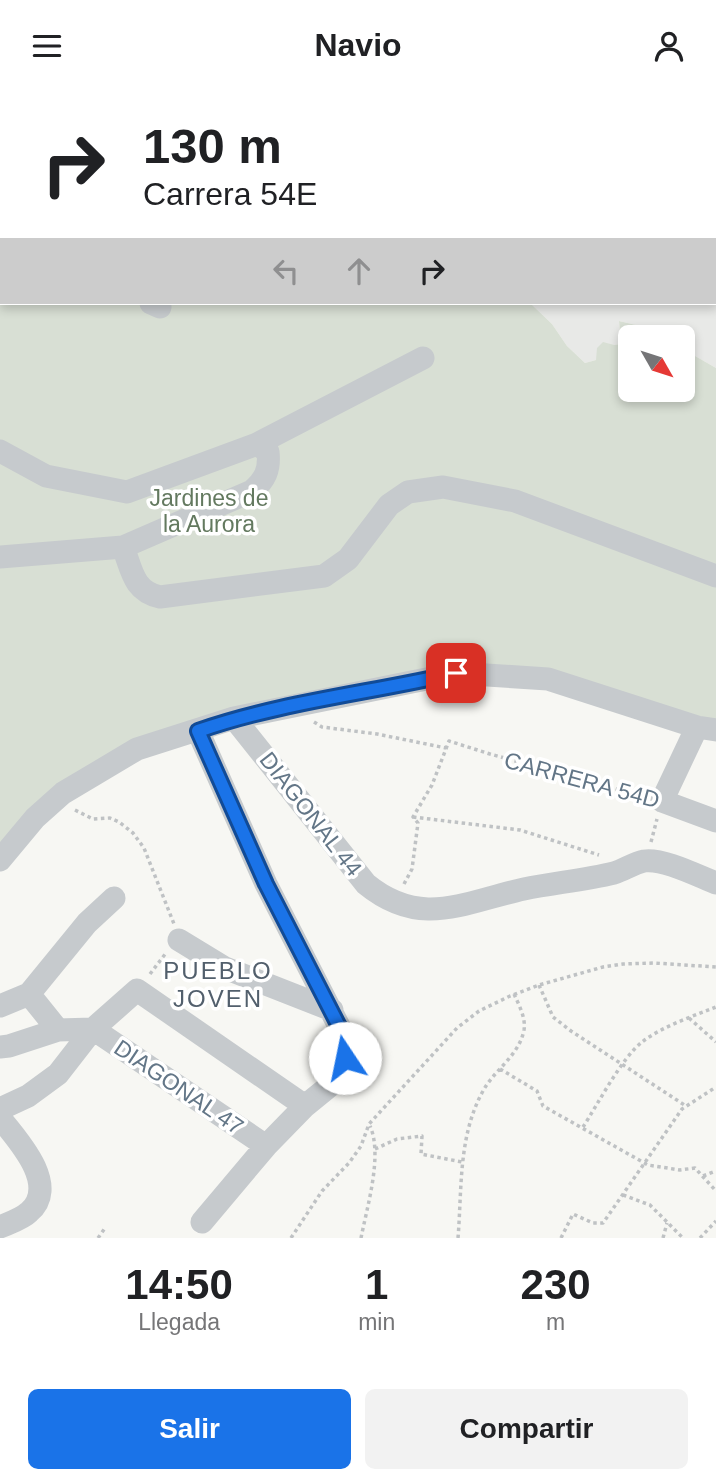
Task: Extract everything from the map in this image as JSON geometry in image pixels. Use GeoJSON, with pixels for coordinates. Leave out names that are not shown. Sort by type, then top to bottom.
{"type":"FeatureCollection","features":[{"type":"Feature","properties":{"kind":"street"},"geometry":{"type":"LineString","coordinates":[[0,451],[46,476],[127,492],[257,444],[423,358]]}},
{"type":"Feature","properties":{"kind":"street"},"geometry":{"type":"LineString","coordinates":[[0,557],[122,547],[252,491],[264,481],[270,464],[268,452],[257,444]]}},
{"type":"Feature","properties":{"kind":"street"},"geometry":{"type":"LineString","coordinates":[[122,547],[138,586],[149,594],[160,597],[324,576],[348,559],[389,505],[408,492],[443,487],[515,501],[716,576]]}},
{"type":"Feature","properties":{"kind":"street"},"geometry":{"type":"LineString","coordinates":[[0,860],[35,818],[63,793],[137,749],[234,718],[456,673],[548,679],[707,728],[662,801]]}},
{"type":"Feature","properties":{"kind":"street","name":"DIAGONAL 44"},"geometry":{"type":"LineString","coordinates":[[234,718],[366,884],[382,897],[406,907],[428,909],[476,903],[531,887],[616,872],[646,861]]}},
{"type":"Feature","properties":{"kind":"street"},"geometry":{"type":"LineString","coordinates":[[198,731],[266,884],[345,1038],[345,1058],[332,1084],[305,1105],[266,1146],[202,1222]]}},
{"type":"Feature","properties":{"kind":"street","name":"CARRERA 54D"},"geometry":{"type":"LineString","coordinates":[[662,801],[716,821]]}},
{"type":"Feature","properties":{"kind":"street"},"geometry":{"type":"LineString","coordinates":[[646,861],[670,866],[716,883]]}},
{"type":"Feature","properties":{"kind":"street"},"geometry":{"type":"LineString","coordinates":[[0,1006],[29,994],[87,923],[114,898]]}},
{"type":"Feature","properties":{"kind":"street"},"geometry":{"type":"LineString","coordinates":[[178,940],[225,968],[332,1010]]}},
{"type":"Feature","properties":{"kind":"street"},"geometry":{"type":"LineString","coordinates":[[0,1109],[28,1096],[58,1074],[93,1029],[137,990],[305,1105]]}},
{"type":"Feature","properties":{"kind":"street"},"geometry":{"type":"LineString","coordinates":[[29,994],[58,1030]]}},
{"type":"Feature","properties":{"kind":"street"},"geometry":{"type":"LineString","coordinates":[[0,1047],[58,1030],[93,1029]]}},
{"type":"Feature","properties":{"kind":"street","name":"DIAGONAL 47"},"geometry":{"type":"LineString","coordinates":[[93,1029],[266,1146]]}},
{"type":"Feature","properties":{"kind":"street"},"geometry":{"type":"LineString","coordinates":[[0,1118],[19,1141],[41,1178],[39,1198],[30,1212],[0,1227]]}},
{"type":"Feature","properties":{"kind":"path"},"geometry":{"type":"LineString","coordinates":[[292,707],[322,727],[446,747],[432,785],[413,817]]}},
{"type":"Feature","properties":{"kind":"path","name":"CARRERA 54D"},"geometry":{"type":"LineString","coordinates":[[446,747],[449,741],[662,801]]}},
{"type":"Feature","properties":{"kind":"path"},"geometry":{"type":"LineString","coordinates":[[63,793],[74,810],[93,819],[110,818],[119,822],[133,833],[144,848],[178,940],[170,946],[137,990]]}},
{"type":"Feature","properties":{"kind":"path"},"geometry":{"type":"LineString","coordinates":[[646,861],[662,801]]}},
{"type":"Feature","properties":{"kind":"path"},"geometry":{"type":"LineString","coordinates":[[394,902],[412,869],[418,823],[413,817]]}},
{"type":"Feature","properties":{"kind":"path"},"geometry":{"type":"LineString","coordinates":[[413,817],[532,833],[608,857],[616,872]]}},
{"type":"Feature","properties":{"kind":"path"},"geometry":{"type":"LineString","coordinates":[[292,1238],[321,1191],[349,1163],[369,1124],[457,1028],[479,1011],[539,985],[623,964],[716,967]]}},
{"type":"Feature","properties":{"kind":"path"},"geometry":{"type":"LineString","coordinates":[[539,985],[553,1017],[686,1107]]}},
{"type":"Feature","properties":{"kind":"path"},"geometry":{"type":"LineString","coordinates":[[458,1238],[462,1162],[477,1106],[482,1092],[494,1074],[506,1064],[524,1029],[522,1014],[514,994]]}},
{"type":"Feature","properties":{"kind":"path"},"geometry":{"type":"LineString","coordinates":[[583,1127],[640,1044],[716,1007]]}},
{"type":"Feature","properties":{"kind":"path"},"geometry":{"type":"LineString","coordinates":[[689,1018],[716,1042]]}},
{"type":"Feature","properties":{"kind":"path"},"geometry":{"type":"LineString","coordinates":[[500,1069],[537,1091],[543,1106],[643,1163],[680,1170],[695,1168],[716,1191]]}},
{"type":"Feature","properties":{"kind":"path"},"geometry":{"type":"LineString","coordinates":[[561,1238],[573,1214],[593,1223],[603,1223],[643,1163],[686,1107],[716,1087]]}},
{"type":"Feature","properties":{"kind":"path"},"geometry":{"type":"LineString","coordinates":[[361,1238],[373,1176],[374,1133],[369,1124]]}},
{"type":"Feature","properties":{"kind":"path"},"geometry":{"type":"LineString","coordinates":[[374,1149],[397,1139],[422,1136],[421,1154],[462,1162]]}},
{"type":"Feature","properties":{"kind":"path"},"geometry":{"type":"LineString","coordinates":[[704,1176],[716,1171]]}},
{"type":"Feature","properties":{"kind":"path"},"geometry":{"type":"LineString","coordinates":[[623,1195],[650,1205],[683,1238]]}},
{"type":"Feature","properties":{"kind":"path"},"geometry":{"type":"LineString","coordinates":[[700,1238],[716,1221]]}},
{"type":"Feature","properties":{"kind":"path"},"geometry":{"type":"LineString","coordinates":[[663,1238],[667,1222]]}},
{"type":"Feature","properties":{"kind":"path"},"geometry":{"type":"LineString","coordinates":[[98,1238],[105,1228]]}},
{"type":"Feature","properties":{"kind":"shaded area"},"geometry":{"type":"Polygon","coordinates":[[[532,305],[716,305],[716,368],[695,356],[695,325],[636,325],[619,321],[618,344],[596,360],[585,363],[567,346],[552,324],[532,305]]]}},
{"type":"Feature","properties":{"kind":"green space","name":"Jardines de la Aurora"},"geometry":{"type":"Polygon","coordinates":[[[0,305],[532,305],[585,363],[596,360],[597,348],[603,342],[618,344],[618,403],[695,403],[695,356],[716,368],[716,730],[548,679],[456,673],[234,718],[63,793],[0,860],[0,305]]]}},
{"type":"Feature","properties":{"kind":"green space","name":"Jardines de la Aurora"},"geometry":{"type":"Polygon","coordinates":[[[619,321],[636,325],[619,325],[619,321]]]}},
{"type":"Feature","properties":{"kind":"district","name":"PUEBLO JOVEN"},"geometry":{"type":"Point","coordinates":[218,984]}},
{"type":"Feature","properties":{"kind":"route"},"geometry":{"type":"LineString","coordinates":[[345,1058],[345,1038],[266,884],[198,731],[234,718],[456,673]]}}]}
